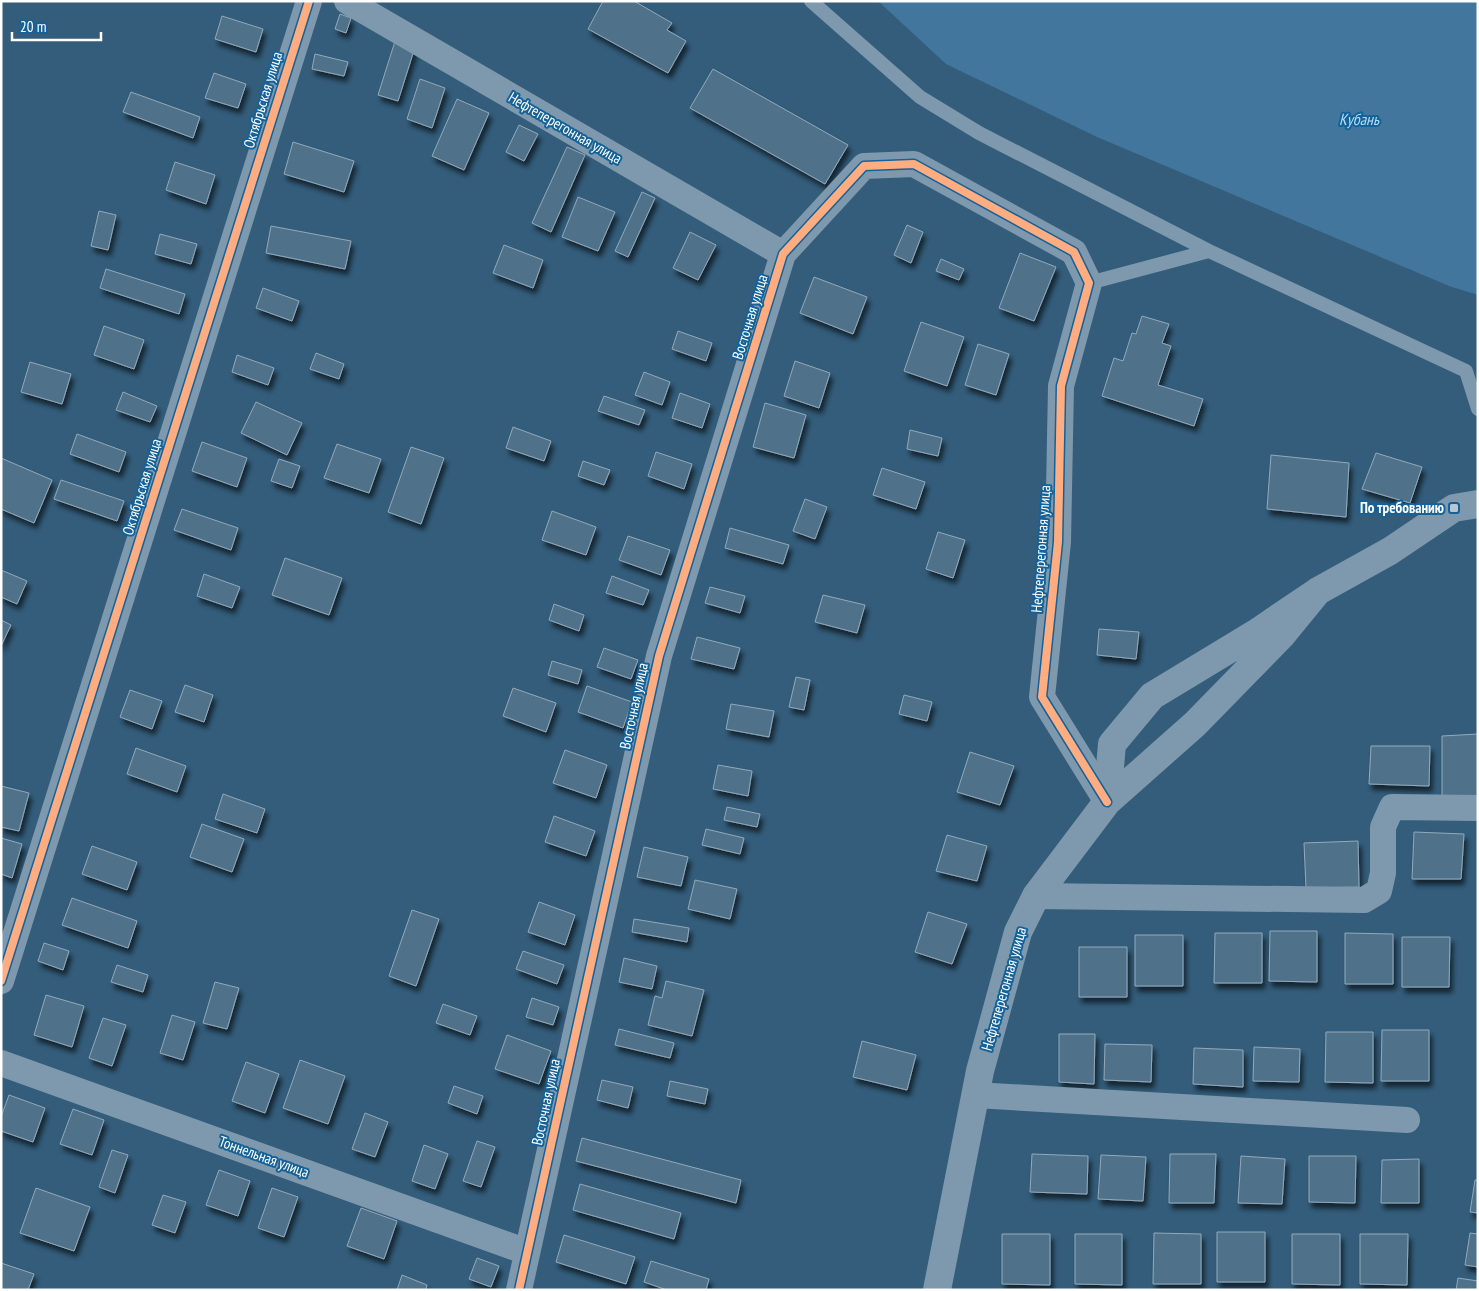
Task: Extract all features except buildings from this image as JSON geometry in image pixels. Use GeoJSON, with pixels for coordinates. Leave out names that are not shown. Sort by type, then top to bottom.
{"type":"FeatureCollection","features":[{"type":"Feature","properties":{"kind":"street","name":"Октябрьская улица"},"geometry":{"type":"LineString","coordinates":[[1,981],[309,1]]}},
{"type":"Feature","properties":{"kind":"street","name":"Нефтеперегонная улица"},"geometry":{"type":"LineString","coordinates":[[347,1],[784,254]]}},
{"type":"Feature","properties":{"kind":"street","name":"Восточная улица"},"geometry":{"type":"LineString","coordinates":[[519,1290],[659,656],[784,254],[864,166],[914,164],[1074,252],[1089,284]]}},
{"type":"Feature","properties":{"kind":"street","name":"Нефтеперегонная улица"},"geometry":{"type":"LineString","coordinates":[[937,1290],[980,1071],[1018,932],[1036,896],[1107,802],[1042,697],[1058,542],[1061,386],[1089,284]]}},
{"type":"Feature","properties":{"kind":"street"},"geometry":{"type":"LineString","coordinates":[[1107,802],[1112,744],[1152,696],[1256,632],[1318,591],[1390,551],[1454,508],[1478,504]]}},
{"type":"Feature","properties":{"kind":"street"},"geometry":{"type":"LineString","coordinates":[[1107,802],[1195,724],[1282,636],[1318,591]]}},
{"type":"Feature","properties":{"kind":"street"},"geometry":{"type":"LineString","coordinates":[[1036,896],[1364,900],[1379,891],[1384,873],[1383,827],[1392,807],[1478,808]]}},
{"type":"Feature","properties":{"kind":"street","name":"Тоннельная улица"},"geometry":{"type":"LineString","coordinates":[[1,1063],[527,1252]]}},
{"type":"Feature","properties":{"kind":"street"},"geometry":{"type":"LineString","coordinates":[[975,1095],[1407,1120]]}},
{"type":"Feature","properties":{"kind":"lane"},"geometry":{"type":"LineString","coordinates":[[811,1],[920,97],[979,133],[1209,251],[1472,374],[1478,409]]}},
{"type":"Feature","properties":{"kind":"lane"},"geometry":{"type":"LineString","coordinates":[[1089,284],[1209,251]]}},
{"type":"Feature","properties":{"kind":"water","name":"Кубань"},"geometry":{"type":"Polygon","coordinates":[[[878,1],[1478,1],[1478,295],[1449,286],[1097,137],[946,64],[878,1]]]}},
{"type":"Feature","properties":{"kind":"cycle path"},"geometry":{"type":"LineString","coordinates":[[1,981],[309,1]]}},
{"type":"Feature","properties":{"kind":"cycle path"},"geometry":{"type":"LineString","coordinates":[[519,1290],[659,656],[783,254],[864,166],[914,164],[1074,252],[1089,283],[1061,386],[1058,542],[1042,697],[1107,802]]}},
{"type":"Feature","properties":{"kind":"place","name":"По требованию"},"geometry":{"type":"Point","coordinates":[1454,508]}}]}
